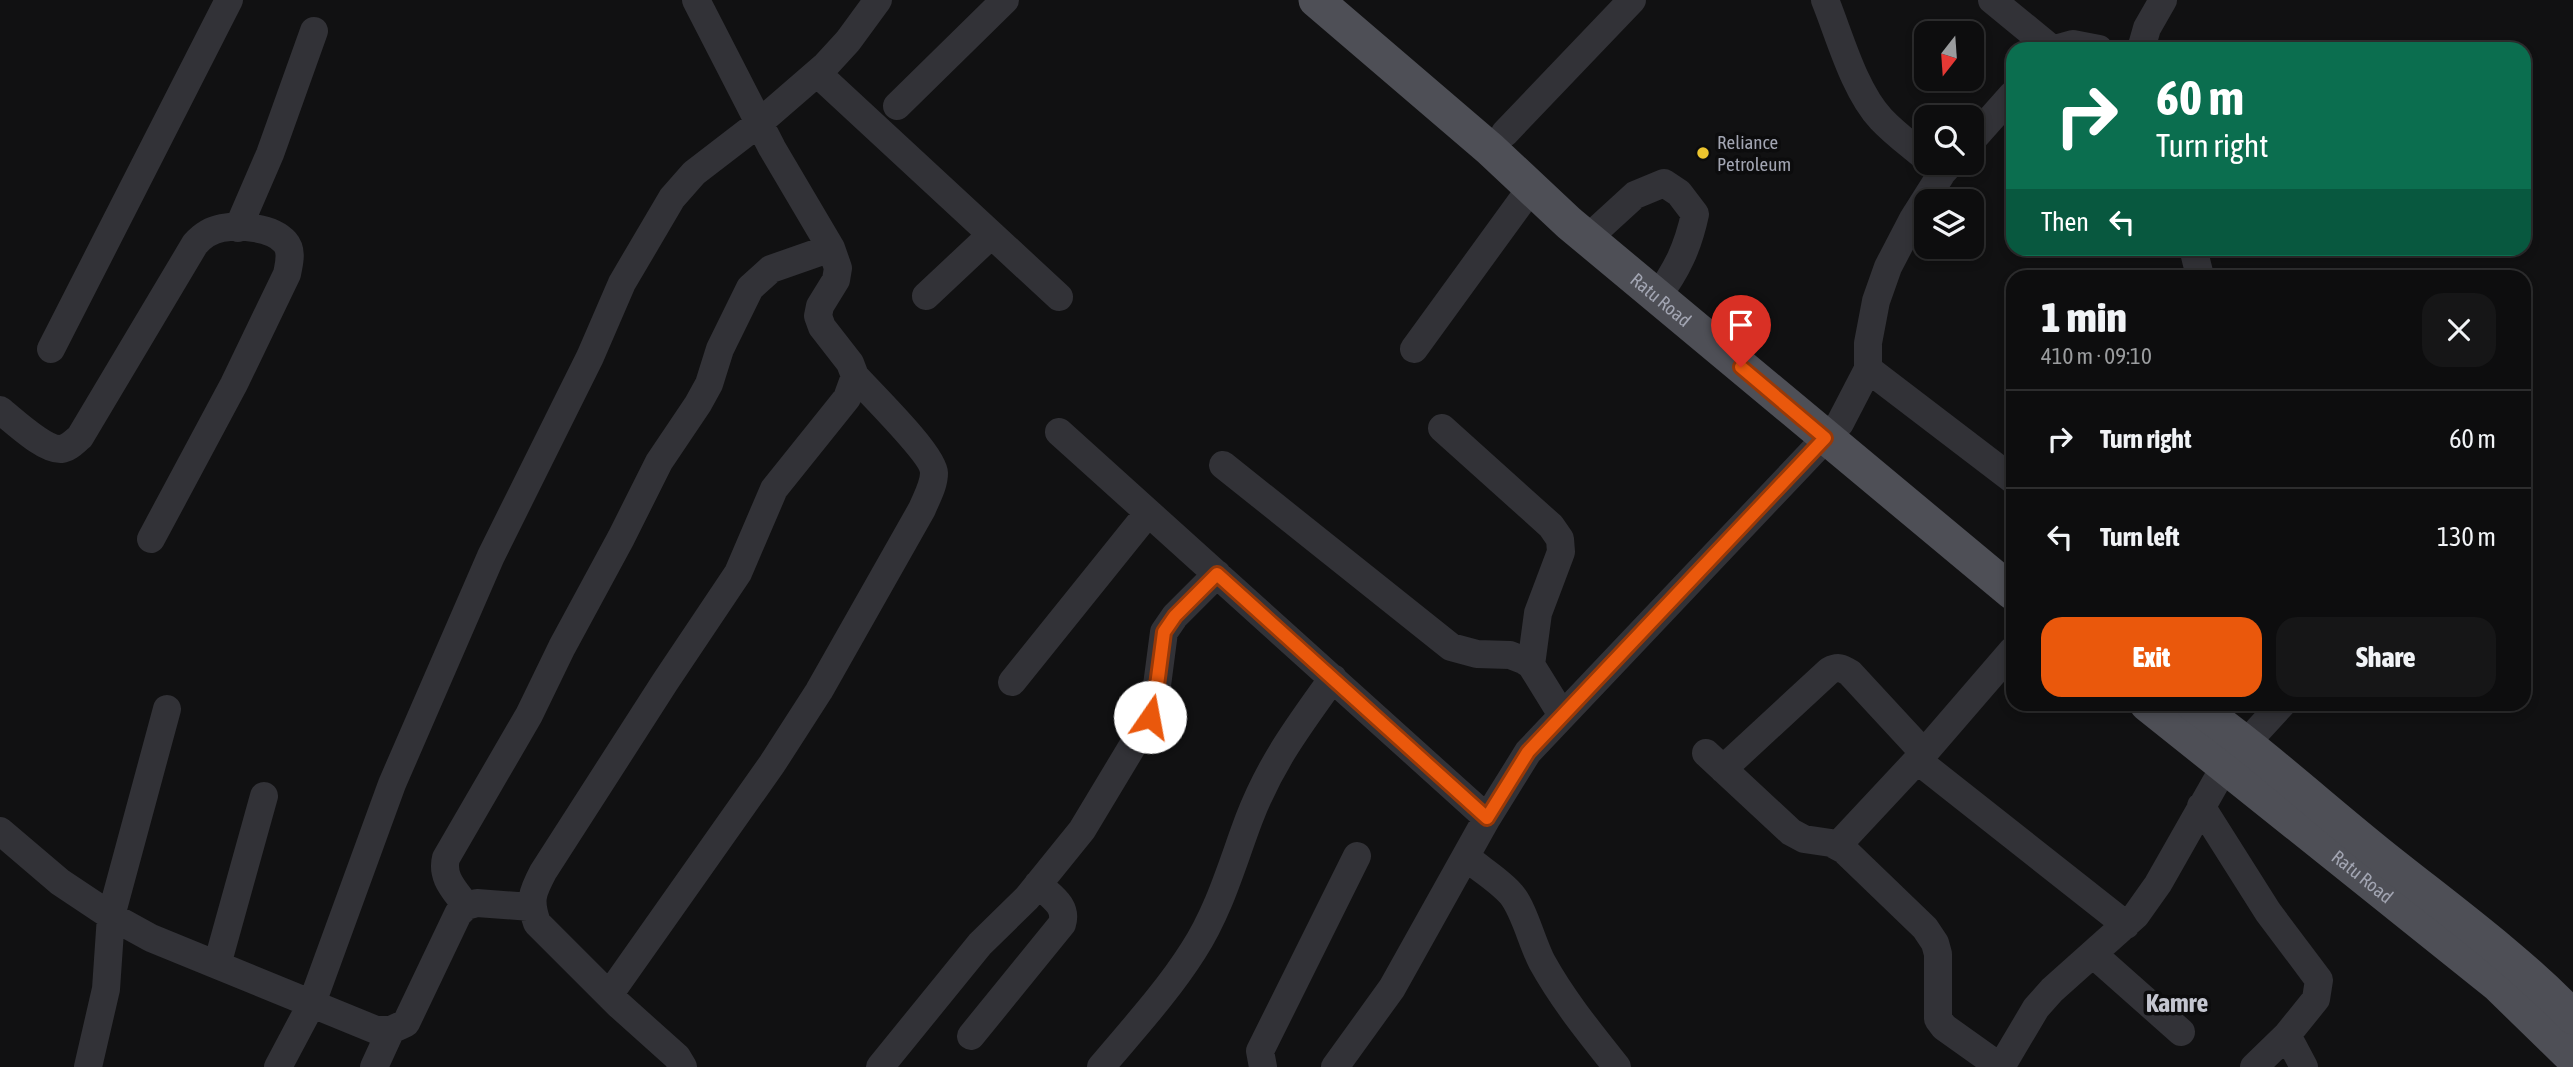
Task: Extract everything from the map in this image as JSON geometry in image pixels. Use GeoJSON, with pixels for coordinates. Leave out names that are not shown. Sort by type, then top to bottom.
{"type":"FeatureCollection","features":[{"type":"Feature","properties":{"kind":"main road","name":"Ratu Road"},"geometry":{"type":"LineString","coordinates":[[1316,0],[1531,188],[1597,231]]}},
{"type":"Feature","properties":{"kind":"main road","name":"Ratu Road"},"geometry":{"type":"LineString","coordinates":[[1350,0],[1505,132],[1597,231],[1832,430],[2006,587]]}},
{"type":"Feature","properties":{"kind":"main road","name":"Ratu Road"},"geometry":{"type":"LineString","coordinates":[[1832,430],[2006,560]]}},
{"type":"Feature","properties":{"kind":"main road","name":"Ratu Road"},"geometry":{"type":"LineString","coordinates":[[2159,711],[2236,754],[2340,823],[2542,985],[2573,1017]]}},
{"type":"Feature","properties":{"kind":"main road","name":"Ratu Road"},"geometry":{"type":"LineString","coordinates":[[2199,711],[2236,754],[2497,984],[2573,1058]]}},
{"type":"Feature","properties":{"kind":"street"},"geometry":{"type":"LineString","coordinates":[[51,349],[229,0]]}},
{"type":"Feature","properties":{"kind":"street"},"geometry":{"type":"LineString","coordinates":[[609,995],[772,764],[812,701],[922,509],[932,485],[934,470],[926,454],[855,376],[850,363],[821,327],[818,316],[820,306],[836,281],[838,268],[831,248],[759,123],[696,0]]}},
{"type":"Feature","properties":{"kind":"street"},"geometry":{"type":"LineString","coordinates":[[278,1067],[312,1003],[392,784],[491,556],[579,380],[622,283],[672,198],[694,173],[759,123],[817,73],[848,41],[878,0]]}},
{"type":"Feature","properties":{"kind":"street"},"geometry":{"type":"LineString","coordinates":[[897,106],[1005,0]]}},
{"type":"Feature","properties":{"kind":"street"},"geometry":{"type":"LineString","coordinates":[[1505,132],[1632,0]]}},
{"type":"Feature","properties":{"kind":"street"},"geometry":{"type":"LineString","coordinates":[[1825,0],[1860,87],[1870,105],[1881,119],[1914,145]]}},
{"type":"Feature","properties":{"kind":"street"},"geometry":{"type":"LineString","coordinates":[[1992,0],[2044,42]]}},
{"type":"Feature","properties":{"kind":"street"},"geometry":{"type":"LineString","coordinates":[[2143,42],[2147,28],[2163,0]]}},
{"type":"Feature","properties":{"kind":"street"},"geometry":{"type":"LineString","coordinates":[[238,228],[270,154],[314,31]]}},
{"type":"Feature","properties":{"kind":"street"},"geometry":{"type":"LineString","coordinates":[[817,73],[1059,297]]}},
{"type":"Feature","properties":{"kind":"street"},"geometry":{"type":"LineString","coordinates":[[1984,126],[2006,102]]}},
{"type":"Feature","properties":{"kind":"street"},"geometry":{"type":"LineString","coordinates":[[1335,1067],[1392,988],[1487,818],[1528,752],[1832,430],[1868,369],[1868,343],[1876,301],[1899,242],[1932,175]]}},
{"type":"Feature","properties":{"kind":"street"},"geometry":{"type":"LineString","coordinates":[[1597,231],[1635,195],[1664,183],[1679,193],[1695,214],[1689,242],[1664,288]]}},
{"type":"Feature","properties":{"kind":"street"},"geometry":{"type":"LineString","coordinates":[[1414,349],[1531,188]]}},
{"type":"Feature","properties":{"kind":"street"},"geometry":{"type":"LineString","coordinates":[[0,410],[48,447],[70,447],[80,437],[195,244],[203,235],[221,228],[249,228],[273,234],[286,243],[290,255],[287,274],[234,384],[151,539]]}},
{"type":"Feature","properties":{"kind":"street"},"geometry":{"type":"LineString","coordinates":[[926,296],[991,235]]}},
{"type":"Feature","properties":{"kind":"street"},"geometry":{"type":"LineString","coordinates":[[466,906],[445,876],[446,858],[529,715],[562,646],[659,462],[709,384],[720,349],[750,288],[771,269],[831,248]]}},
{"type":"Feature","properties":{"kind":"street"},"geometry":{"type":"LineString","coordinates":[[1868,369],[2006,474]]}},
{"type":"Feature","properties":{"kind":"street"},"geometry":{"type":"LineString","coordinates":[[683,1067],[677,1057],[609,995],[537,923],[531,908],[532,894],[542,872],[664,682],[738,573],[774,489],[847,398],[855,376]]}},
{"type":"Feature","properties":{"kind":"street"},"geometry":{"type":"LineString","coordinates":[[1442,428],[1551,526],[1560,539],[1561,552],[1538,613],[1531,665]]}},
{"type":"Feature","properties":{"kind":"street"},"geometry":{"type":"LineString","coordinates":[[1059,432],[1487,818]]}},
{"type":"Feature","properties":{"kind":"street"},"geometry":{"type":"LineString","coordinates":[[1223,465],[1451,647],[1477,654],[1510,655],[1531,665],[1562,715]]}},
{"type":"Feature","properties":{"kind":"street"},"geometry":{"type":"LineString","coordinates":[[1012,682],[1148,513]]}},
{"type":"Feature","properties":{"kind":"street"},"geometry":{"type":"LineString","coordinates":[[880,1067],[980,944],[1038,884],[1082,830],[1150,717],[1164,632],[1175,616],[1217,574]]}},
{"type":"Feature","properties":{"kind":"street"},"geometry":{"type":"LineString","coordinates":[[1838,845],[2006,658]]}},
{"type":"Feature","properties":{"kind":"street"},"geometry":{"type":"LineString","coordinates":[[2126,925],[1920,756],[1850,673],[1842,668],[1836,667],[1829,671],[1714,761],[1791,832],[1804,839],[1838,845],[1925,928],[1935,943],[1938,954],[1938,1018],[1944,1027],[2001,1067],[2036,1008],[2052,990],[2126,925],[2136,915],[2158,884],[2201,806],[2236,754],[2276,711]]}},
{"type":"Feature","properties":{"kind":"street"},"geometry":{"type":"LineString","coordinates":[[1101,1067],[1155,1003],[1194,950],[1223,895],[1249,818],[1279,753],[1333,678]]}},
{"type":"Feature","properties":{"kind":"street"},"geometry":{"type":"LineString","coordinates":[[88,1067],[106,989],[111,916],[167,709]]}},
{"type":"Feature","properties":{"kind":"street"},"geometry":{"type":"LineString","coordinates":[[217,965],[264,796]]}},
{"type":"Feature","properties":{"kind":"street"},"geometry":{"type":"LineString","coordinates":[[2201,806],[2267,912],[2319,980],[2316,999],[2287,1035],[2254,1067]]}},
{"type":"Feature","properties":{"kind":"street"},"geometry":{"type":"LineString","coordinates":[[0,831],[60,882],[111,916],[151,938],[376,1030],[391,1030],[406,1023],[458,914],[466,906],[477,903],[531,908]]}},
{"type":"Feature","properties":{"kind":"street"},"geometry":{"type":"LineString","coordinates":[[1263,1067],[1260,1051],[1357,856]]}},
{"type":"Feature","properties":{"kind":"street"},"geometry":{"type":"LineString","coordinates":[[1466,857],[1511,893],[1532,943],[1551,978],[1574,1013],[1617,1067]]}},
{"type":"Feature","properties":{"kind":"street"},"geometry":{"type":"LineString","coordinates":[[971,1036],[1062,923],[1064,911],[1038,884]]}},
{"type":"Feature","properties":{"kind":"street"},"geometry":{"type":"LineString","coordinates":[[2093,954],[2182,1032]]}},
{"type":"Feature","properties":{"kind":"street"},"geometry":{"type":"LineString","coordinates":[[374,1067],[391,1030]]}},
{"type":"Feature","properties":{"kind":"street"},"geometry":{"type":"LineString","coordinates":[[2287,1035],[2304,1067]]}},
{"type":"Feature","properties":{"kind":"place","name":"Reliance Petroleum"},"geometry":{"type":"Point","coordinates":[1703,153]}},
{"type":"Feature","properties":{"kind":"district","name":"Kamre"},"geometry":{"type":"Point","coordinates":[2177,1003]}},
{"type":"Feature","properties":{"kind":"route"},"geometry":{"type":"LineString","coordinates":[[1150,717],[1164,632],[1175,616],[1217,574],[1487,818],[1528,752],[1825,438],[1741,367]]}}]}
